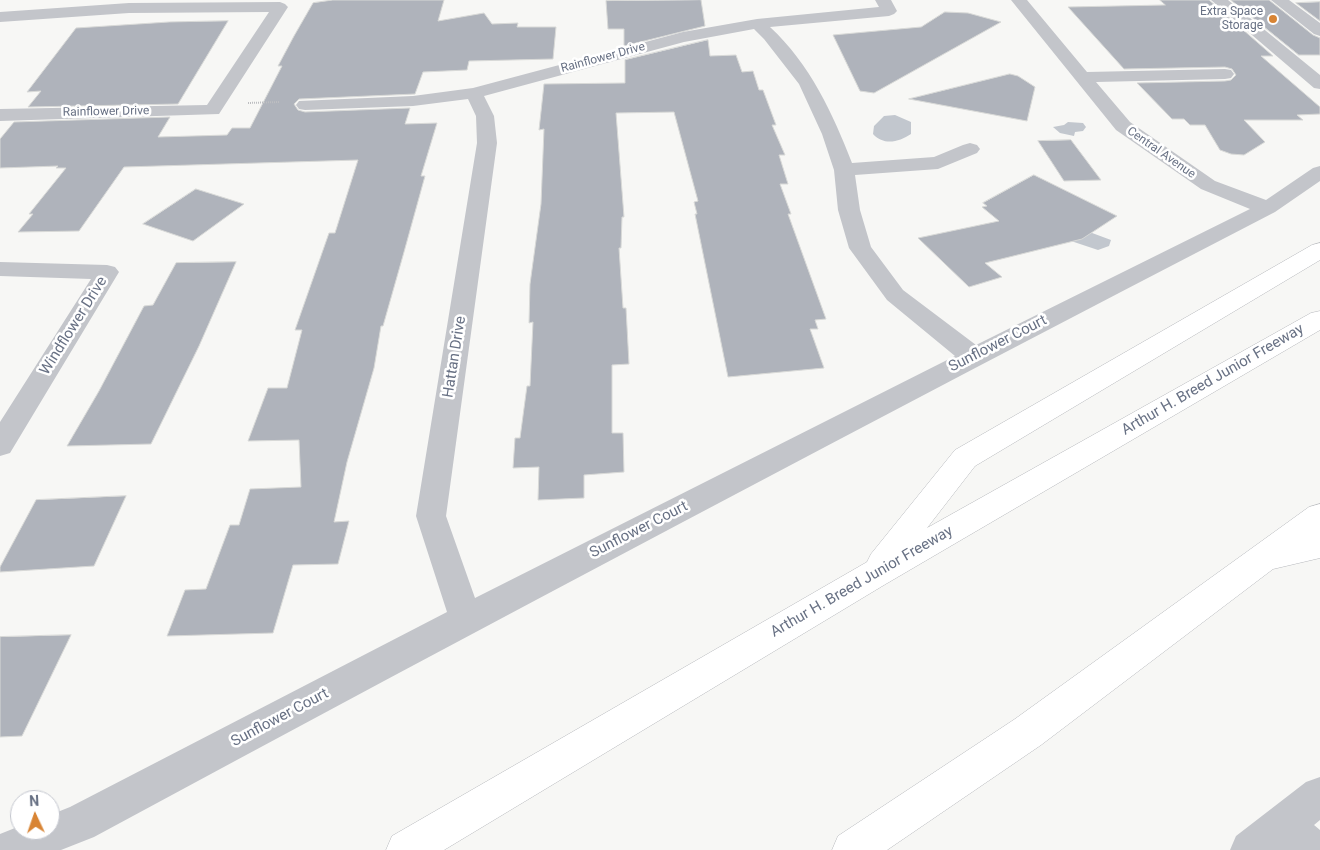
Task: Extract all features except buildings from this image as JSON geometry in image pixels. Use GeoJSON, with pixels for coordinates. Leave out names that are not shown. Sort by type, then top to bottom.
{"type":"FeatureCollection","features":[{"type":"Feature","properties":{"kind":"highway"},"geometry":{"type":"LineString","coordinates":[[873,575],[965,458],[1320,250]]}},
{"type":"Feature","properties":{"kind":"highway","name":"Arthur H. Breed Junior Freeway"},"geometry":{"type":"LineString","coordinates":[[406,850],[873,575],[1320,319]]}},
{"type":"Feature","properties":{"kind":"highway"},"geometry":{"type":"LineString","coordinates":[[852,850],[1028,732],[1320,516]]}},
{"type":"Feature","properties":{"kind":"highway"},"geometry":{"type":"LineString","coordinates":[[1260,559],[1320,545]]}},
{"type":"Feature","properties":{"kind":"street","name":"Rainflower Drive"},"geometry":{"type":"LineString","coordinates":[[305,105],[413,101],[474,93],[684,37],[764,30],[889,11],[883,0]]}},
{"type":"Feature","properties":{"kind":"street","name":"Central Avenue"},"geometry":{"type":"LineString","coordinates":[[1019,0],[1123,126],[1208,185],[1268,208]]}},
{"type":"Feature","properties":{"kind":"street"},"geometry":{"type":"LineString","coordinates":[[1219,0],[1320,84]]}},
{"type":"Feature","properties":{"kind":"street"},"geometry":{"type":"LineString","coordinates":[[1279,0],[1320,31]]}},
{"type":"Feature","properties":{"kind":"street"},"geometry":{"type":"LineString","coordinates":[[0,17],[129,8],[280,7],[213,110]]}},
{"type":"Feature","properties":{"kind":"street"},"geometry":{"type":"LineString","coordinates":[[764,30],[807,84],[831,134],[844,170],[849,210],[860,248],[895,295],[974,356]]}},
{"type":"Feature","properties":{"kind":"street"},"geometry":{"type":"LineString","coordinates":[[1082,77],[1225,74]]}},
{"type":"Feature","properties":{"kind":"street","name":"Hattan Drive"},"geometry":{"type":"LineString","coordinates":[[466,619],[431,516],[487,143],[485,116],[474,93]]}},
{"type":"Feature","properties":{"kind":"street","name":"Rainflower Drive"},"geometry":{"type":"LineString","coordinates":[[0,115],[213,110]]}},
{"type":"Feature","properties":{"kind":"street"},"geometry":{"type":"LineString","coordinates":[[844,170],[938,163],[970,149]]}},
{"type":"Feature","properties":{"kind":"street","name":"Sunflower Court"},"geometry":{"type":"LineString","coordinates":[[9,850],[80,823],[466,619],[974,356],[1268,208],[1320,172]]}},
{"type":"Feature","properties":{"kind":"street","name":"Windflower Drive"},"geometry":{"type":"LineString","coordinates":[[0,269],[108,272],[0,445]]}},
{"type":"Feature","properties":{"kind":"street"},"geometry":{"type":"LineString","coordinates":[[1250,850],[1320,796]]}},
{"type":"Feature","properties":{"kind":"street"},"geometry":{"type":"LineString","coordinates":[[1284,824],[1312,850]]}},
{"type":"Feature","properties":{"kind":"path"},"geometry":{"type":"LineString","coordinates":[[213,110],[248,104],[285,102],[305,105]]}},
{"type":"Feature","properties":{"kind":"shaded area"},"geometry":{"type":"Polygon","coordinates":[[[895,115],[911,122],[911,134],[892,142],[877,138],[873,134],[874,126],[884,116],[895,115]]]}},
{"type":"Feature","properties":{"kind":"shaded area"},"geometry":{"type":"Polygon","coordinates":[[[1068,122],[1083,123],[1086,127],[1083,131],[1075,132],[1074,136],[1060,133],[1053,127],[1064,125],[1068,122]]]}},
{"type":"Feature","properties":{"kind":"shaded area"},"geometry":{"type":"Polygon","coordinates":[[[1076,227],[1111,240],[1109,246],[1098,250],[1065,239],[1076,227]]]}},
{"type":"Feature","properties":{"kind":"place","name":"Extra Space Storage"},"geometry":{"type":"Point","coordinates":[1273,19]}}]}
